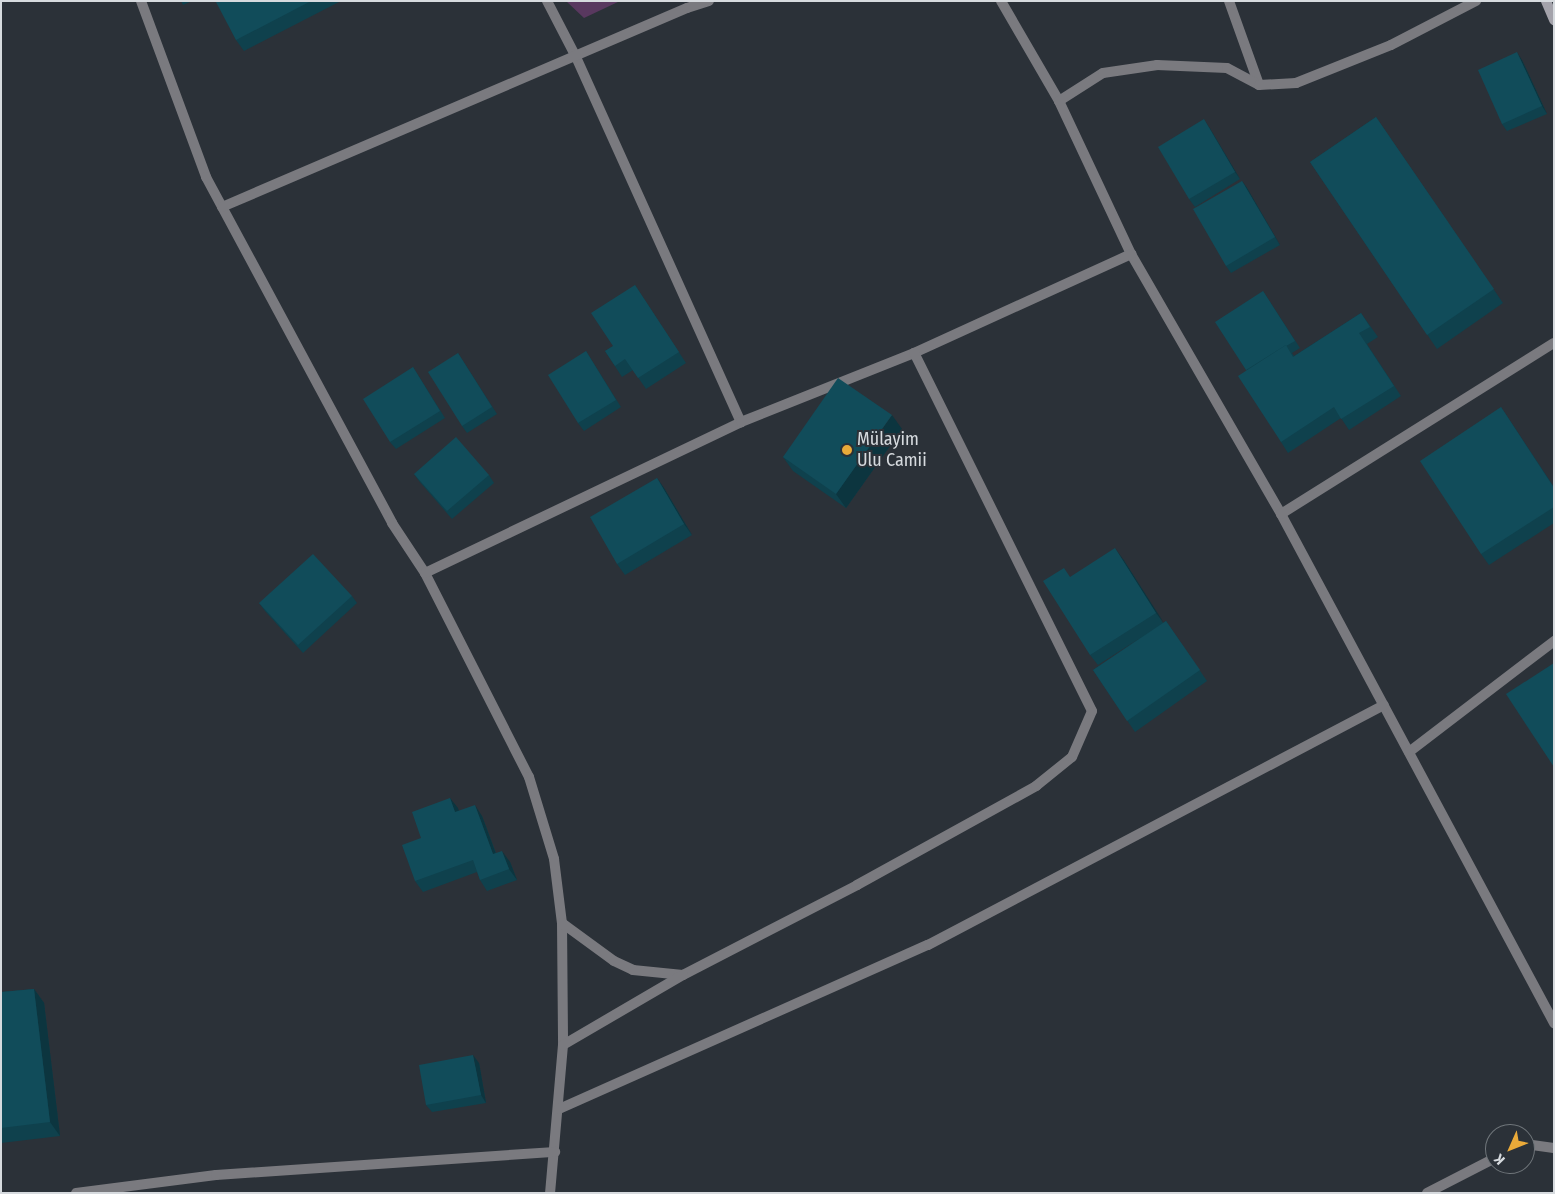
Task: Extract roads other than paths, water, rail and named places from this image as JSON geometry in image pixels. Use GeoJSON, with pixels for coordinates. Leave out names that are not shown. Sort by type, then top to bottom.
{"type":"FeatureCollection","features":[{"type":"Feature","properties":{"kind":"main road"},"geometry":{"type":"LineString","coordinates":[[1546,1],[1554,20]]}},
{"type":"Feature","properties":{"kind":"street"},"geometry":{"type":"LineString","coordinates":[[141,1],[206,177],[392,523],[425,573],[529,777],[554,860],[562,923],[563,1045],[559,1109],[550,1193]]}},
{"type":"Feature","properties":{"kind":"street"},"geometry":{"type":"LineString","coordinates":[[547,1],[576,57],[741,422]]}},
{"type":"Feature","properties":{"kind":"street"},"geometry":{"type":"LineString","coordinates":[[222,207],[576,57],[685,5],[709,1]]}},
{"type":"Feature","properties":{"kind":"street"},"geometry":{"type":"LineString","coordinates":[[1001,1],[1059,101],[1131,254],[1282,514],[1554,1023]]}},
{"type":"Feature","properties":{"kind":"street"},"geometry":{"type":"LineString","coordinates":[[1229,1],[1260,85]]}},
{"type":"Feature","properties":{"kind":"street"},"geometry":{"type":"LineString","coordinates":[[1059,101],[1103,73],[1157,65],[1227,68],[1260,85],[1296,83],[1391,45],[1476,1]]}},
{"type":"Feature","properties":{"kind":"street"},"geometry":{"type":"LineString","coordinates":[[425,573],[741,422],[914,353],[1131,254]]}},
{"type":"Feature","properties":{"kind":"street"},"geometry":{"type":"LineString","coordinates":[[1282,514],[1554,343]]}},
{"type":"Feature","properties":{"kind":"street"},"geometry":{"type":"LineString","coordinates":[[563,1045],[683,976],[1036,786],[1072,756],[1092,711],[914,353]]}},
{"type":"Feature","properties":{"kind":"street"},"geometry":{"type":"LineString","coordinates":[[1409,752],[1554,641]]}},
{"type":"Feature","properties":{"kind":"street"},"geometry":{"type":"LineString","coordinates":[[559,1109],[928,945],[1384,705]]}},
{"type":"Feature","properties":{"kind":"street"},"geometry":{"type":"LineString","coordinates":[[562,923],[614,961],[633,970],[683,976]]}},
{"type":"Feature","properties":{"kind":"street"},"geometry":{"type":"LineString","coordinates":[[1535,1145],[1554,1148]]}},
{"type":"Feature","properties":{"kind":"street"},"geometry":{"type":"LineString","coordinates":[[76,1193],[216,1175],[555,1152]]}},
{"type":"Feature","properties":{"kind":"street"},"geometry":{"type":"LineString","coordinates":[[1426,1193],[1485,1163]]}},
{"type":"Feature","properties":{"kind":"place","name":"Mülayim Ulu Camii"},"geometry":{"type":"Point","coordinates":[847,450]}}]}
